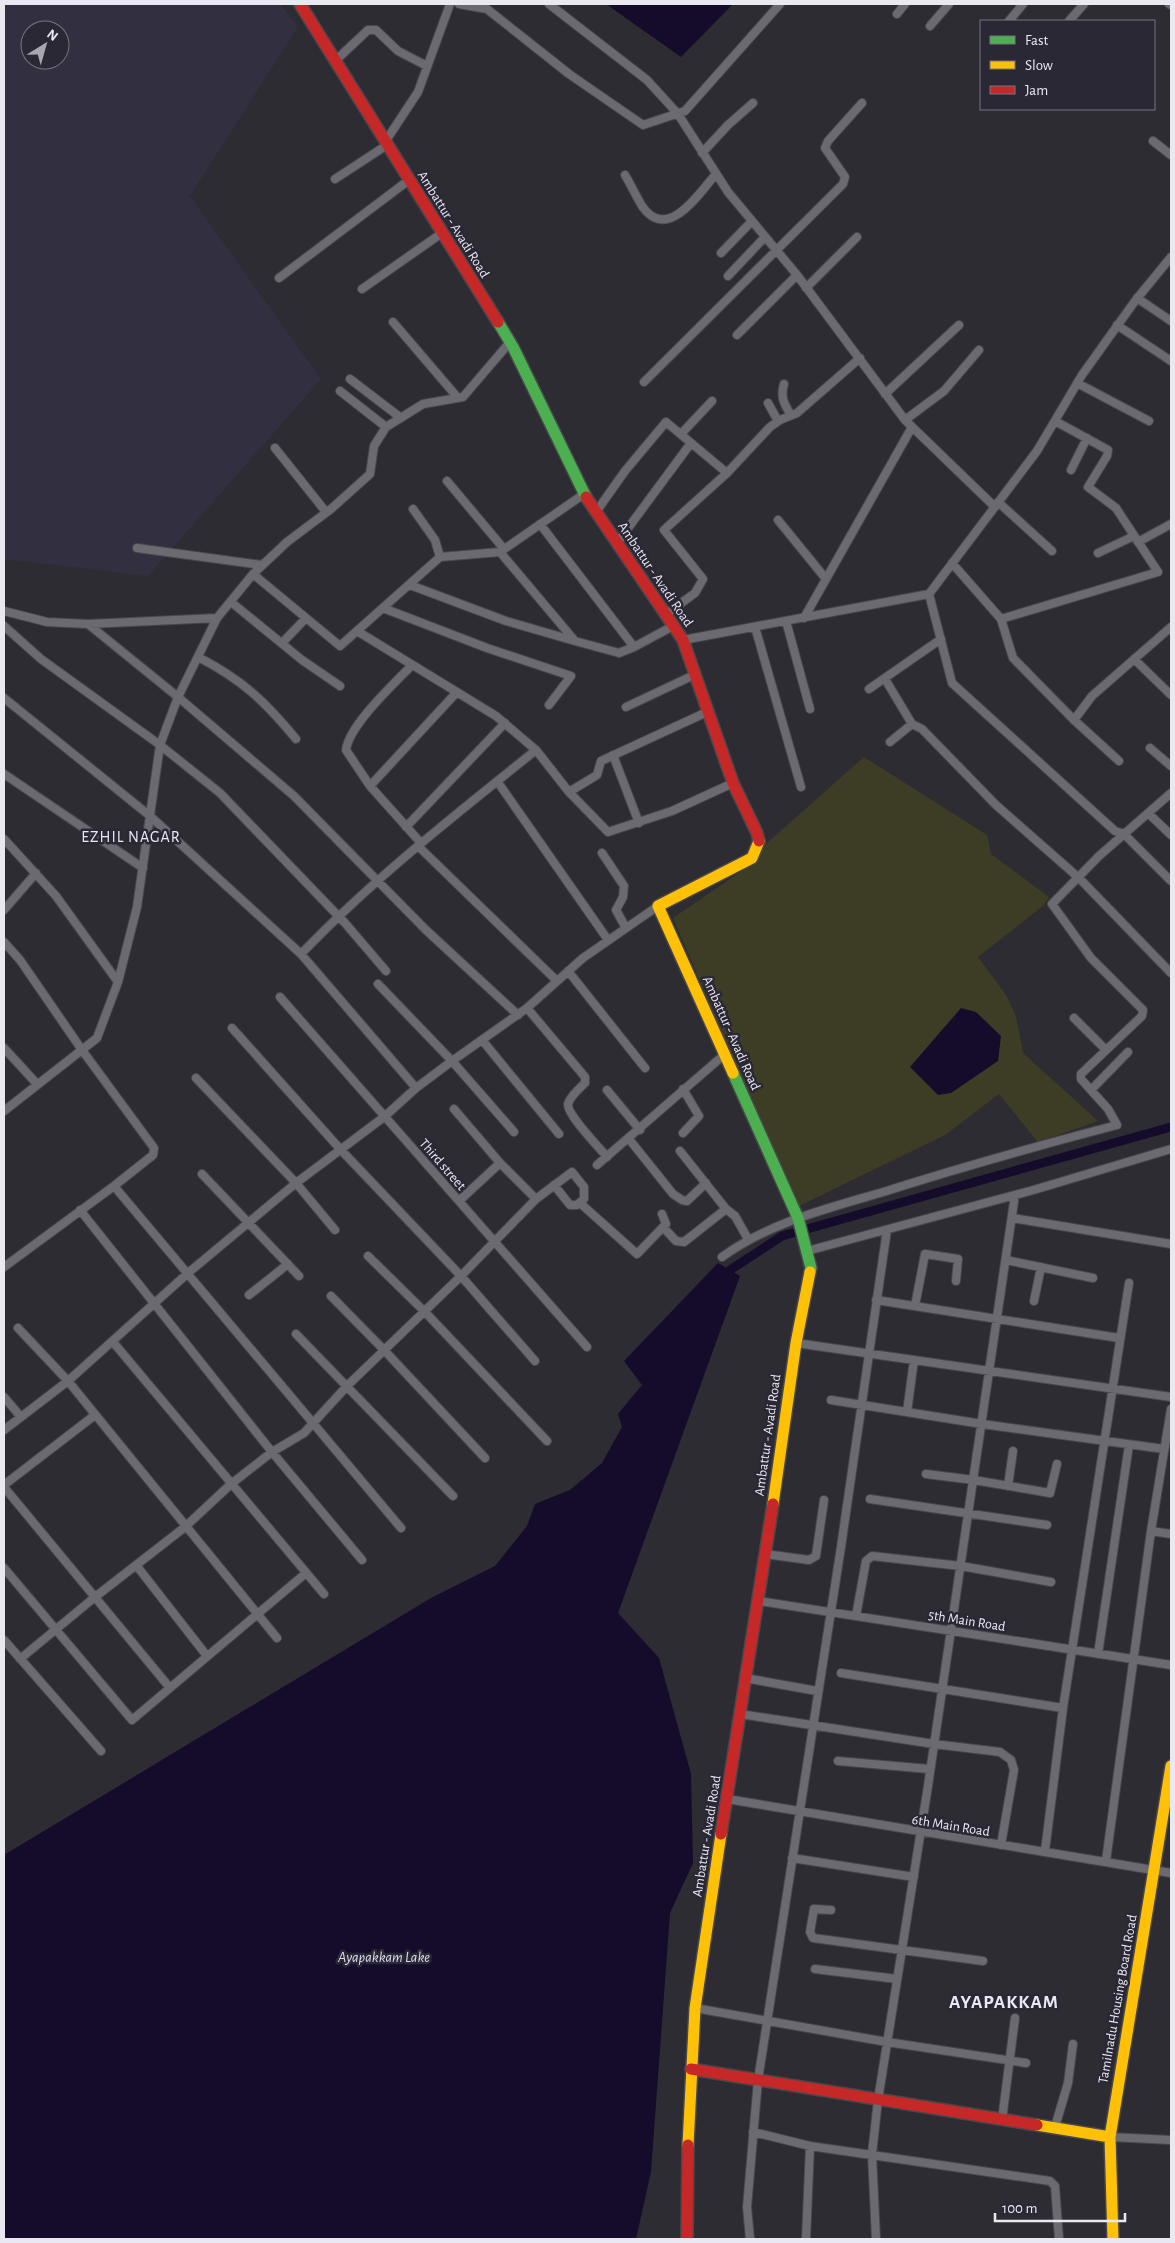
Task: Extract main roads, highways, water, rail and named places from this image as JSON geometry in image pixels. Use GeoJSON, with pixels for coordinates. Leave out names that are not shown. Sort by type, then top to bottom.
{"type":"FeatureCollection","features":[{"type":"Feature","properties":{"kind":"water"},"geometry":{"type":"Polygon","coordinates":[[[606,4],[733,4],[681,57],[606,4]]]}},
{"type":"Feature","properties":{"kind":"water"},"geometry":{"type":"Polygon","coordinates":[[[961,1008],[976,1012],[1001,1036],[998,1061],[951,1093],[938,1095],[910,1067],[961,1008]]]}},
{"type":"Feature","properties":{"kind":"water","name":"Ayapakkam Lake"},"geometry":{"type":"Polygon","coordinates":[[[718,1263],[740,1276],[618,1613],[659,1658],[691,1774],[693,1863],[670,1913],[651,2172],[636,2239],[4,2239],[4,1855],[431,1598],[495,1566],[527,1526],[535,1504],[570,1490],[602,1463],[622,1427],[618,1414],[642,1385],[624,1361],[718,1263]]]}},
{"type":"Feature","properties":{"kind":"waterway"},"geometry":{"type":"LineString","coordinates":[[730,1270],[782,1236],[1171,1127]]}},
{"type":"Feature","properties":{"kind":"district","name":"EZHIL NAGAR"},"geometry":{"type":"Point","coordinates":[131,836]}},
{"type":"Feature","properties":{"kind":"district","name":"AYAPAKKAM"},"geometry":{"type":"Point","coordinates":[1004,2001]}}]}
